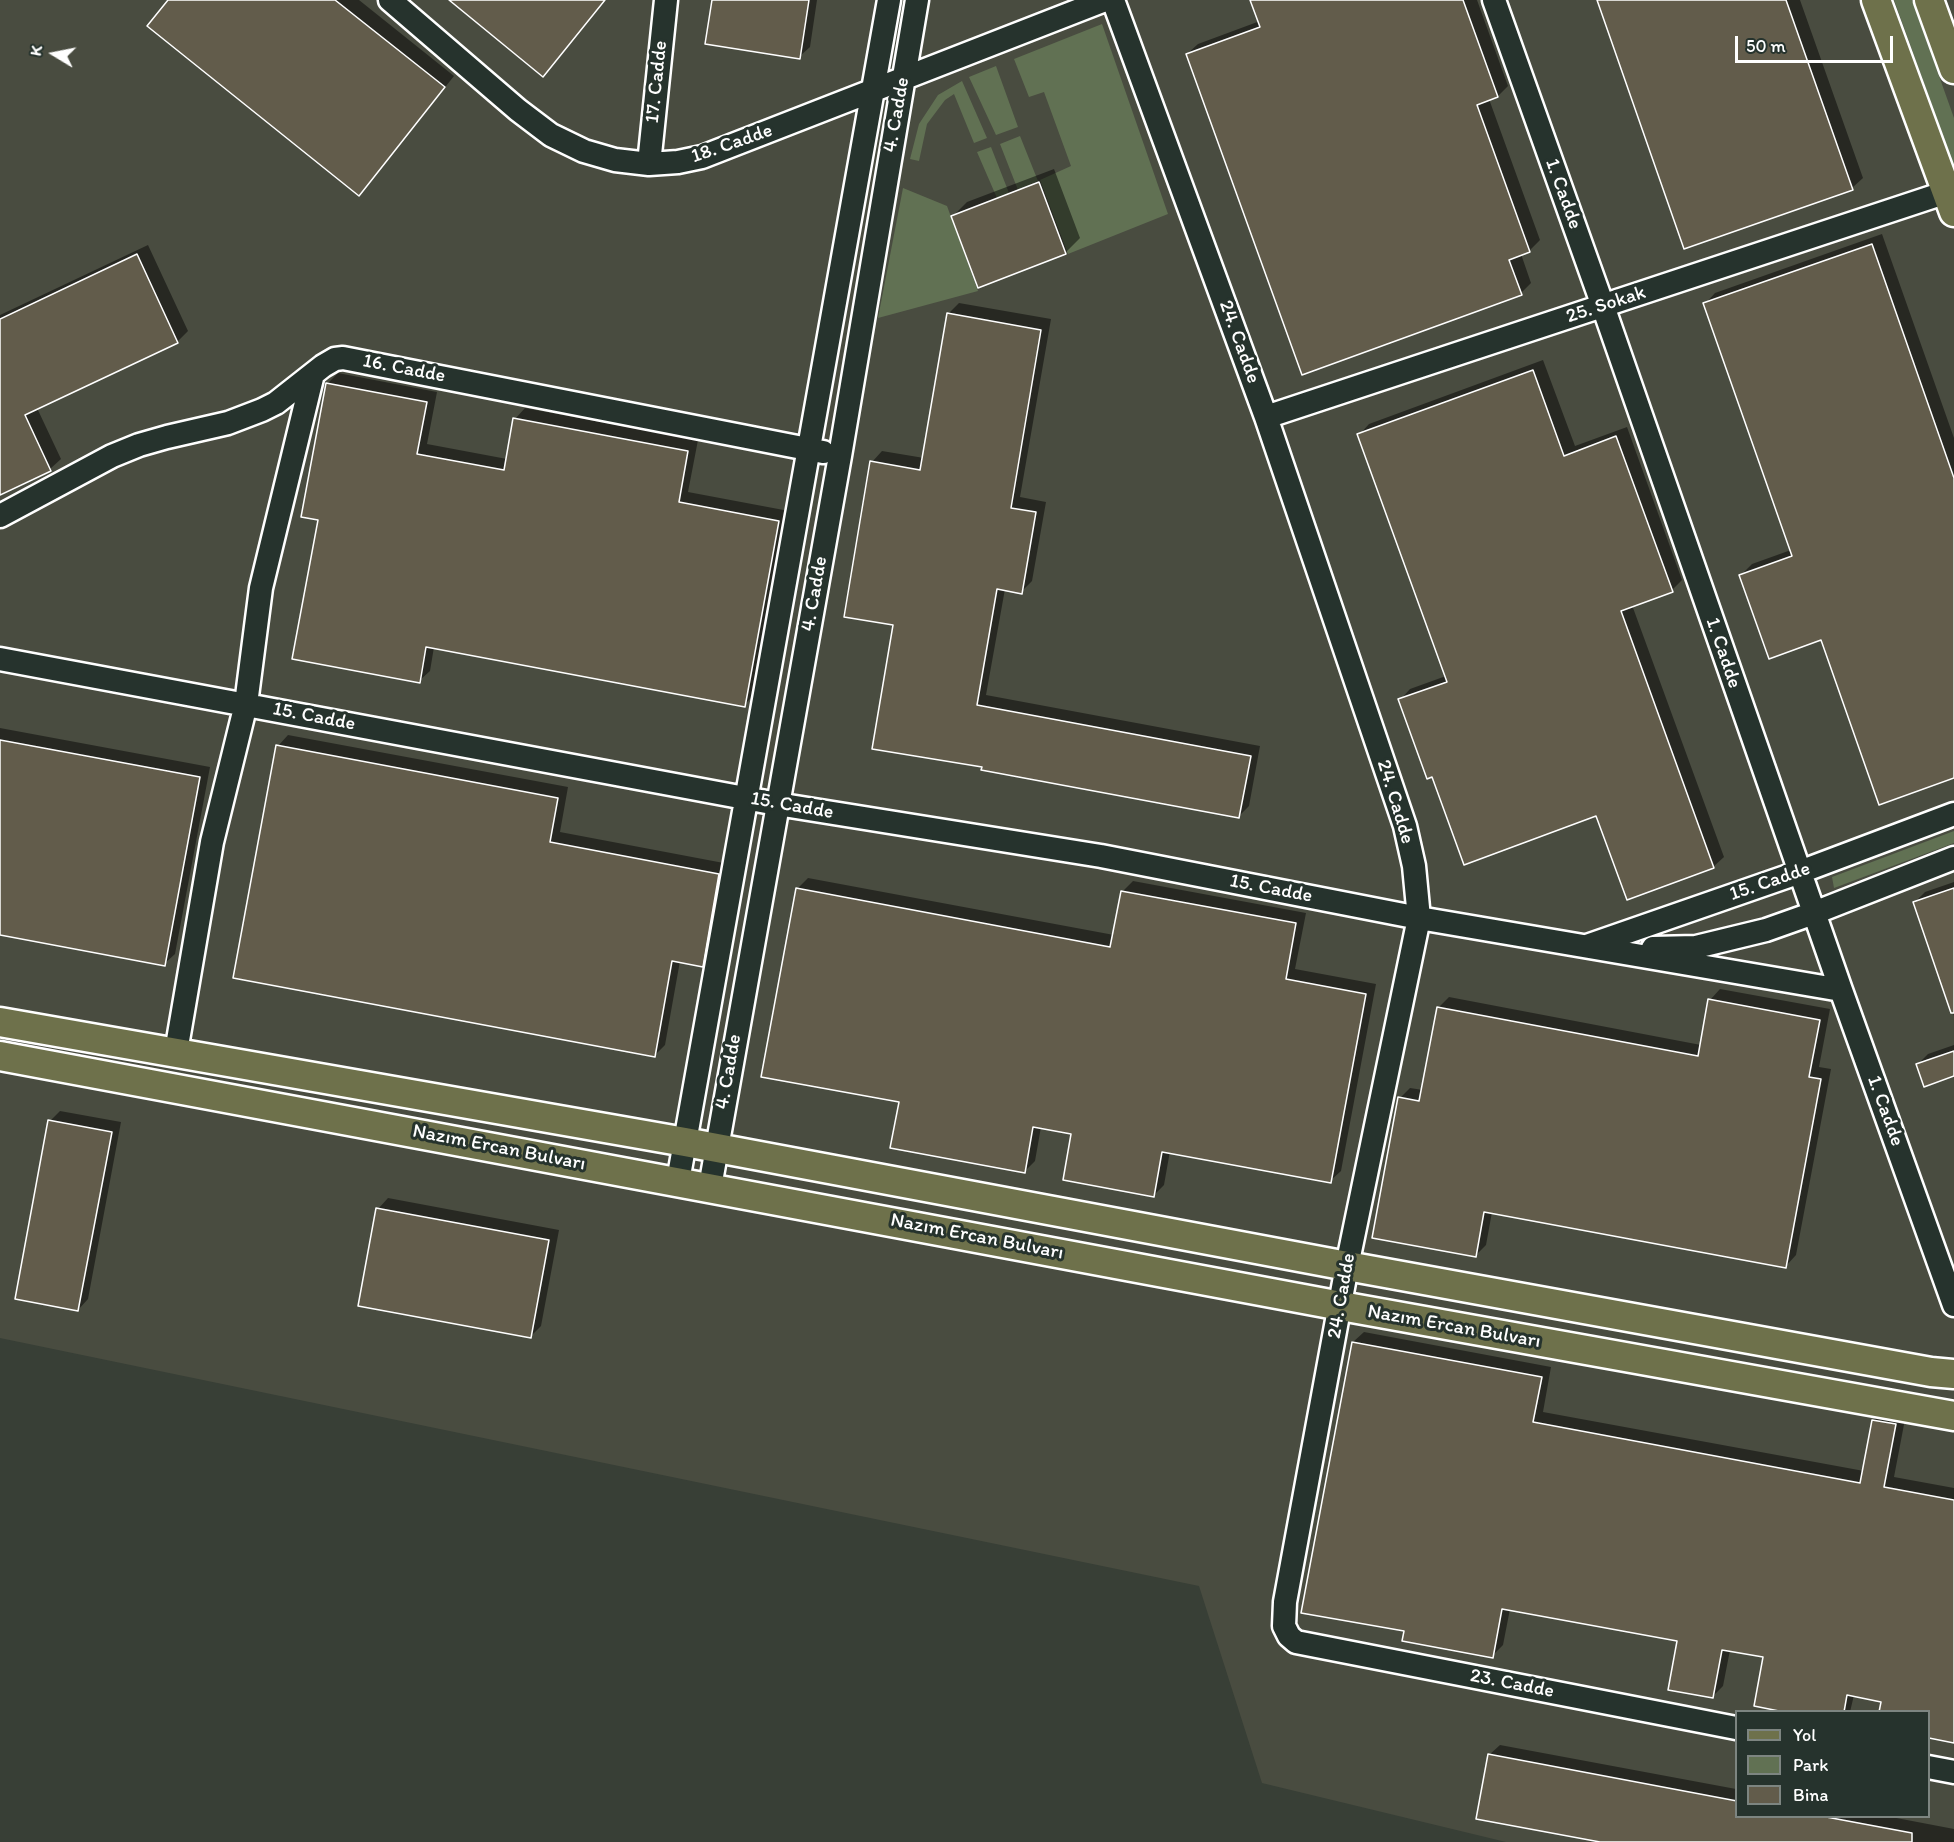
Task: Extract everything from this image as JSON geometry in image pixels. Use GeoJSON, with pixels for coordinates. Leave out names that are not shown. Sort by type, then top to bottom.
{"type":"FeatureCollection","features":[{"type":"Feature","properties":{"kind":"main road"},"geometry":{"type":"LineString","coordinates":[[1876,0],[1950,202]]}},
{"type":"Feature","properties":{"kind":"main road"},"geometry":{"type":"LineString","coordinates":[[1929,0],[1954,69]]}},
{"type":"Feature","properties":{"kind":"main road","name":"Nazım Ercan Bulvarı"},"geometry":{"type":"LineString","coordinates":[[0,1022],[685,1142],[1910,1369],[1954,1374]]}},
{"type":"Feature","properties":{"kind":"main road","name":"Nazım Ercan Bulvarı"},"geometry":{"type":"LineString","coordinates":[[0,1056],[1341,1306],[1954,1416]]}},
{"type":"Feature","properties":{"kind":"street","name":"18. Cadde"},"geometry":{"type":"LineString","coordinates":[[390,0],[518,110],[551,135],[584,151],[615,160],[649,164],[678,162],[702,157],[1106,0]]}},
{"type":"Feature","properties":{"kind":"street","name":"17. Cadde"},"geometry":{"type":"LineString","coordinates":[[649,164],[666,0]]}},
{"type":"Feature","properties":{"kind":"street","name":"4. Cadde"},"geometry":{"type":"LineString","coordinates":[[678,1181],[889,0]]}},
{"type":"Feature","properties":{"kind":"street","name":"4. Cadde"},"geometry":{"type":"LineString","coordinates":[[710,1187],[840,456],[917,0]]}},
{"type":"Feature","properties":{"kind":"street","name":"24. Cadde"},"geometry":{"type":"LineString","coordinates":[[1113,0],[1266,417],[1405,826],[1414,866],[1419,918],[1347,1266],[1285,1602],[1284,1626],[1289,1636]]}},
{"type":"Feature","properties":{"kind":"street","name":"1. Cadde"},"geometry":{"type":"LineString","coordinates":[[1494,0],[1814,914],[1954,1305]]}},
{"type":"Feature","properties":{"kind":"street","name":"25. Sokak"},"geometry":{"type":"LineString","coordinates":[[1266,417],[1603,306],[1950,202]]}},
{"type":"Feature","properties":{"kind":"street","name":"16. Cadde"},"geometry":{"type":"LineString","coordinates":[[0,516],[112,456],[139,445],[247,417],[276,403],[335,359],[352,358],[840,456]]}},
{"type":"Feature","properties":{"kind":"street"},"geometry":{"type":"LineString","coordinates":[[176,1052],[212,843],[246,704],[261,588],[313,374]]}},
{"type":"Feature","properties":{"kind":"street","name":"15. Cadde"},"geometry":{"type":"LineString","coordinates":[[0,659],[777,804],[1101,856],[1419,918],[1841,990]]}},
{"type":"Feature","properties":{"kind":"street","name":"15. Cadde"},"geometry":{"type":"LineString","coordinates":[[1586,946],[1800,872],[1954,814]]}},
{"type":"Feature","properties":{"kind":"street","name":"15. Cadde"},"geometry":{"type":"LineString","coordinates":[[1586,946],[1696,947],[1766,930],[1814,914],[1954,858]]}},
{"type":"Feature","properties":{"kind":"street","name":"23. Cadde"},"geometry":{"type":"LineString","coordinates":[[1289,1636],[1296,1642],[1735,1728]]}},
{"type":"Feature","properties":{"kind":"street"},"geometry":{"type":"LineString","coordinates":[[1930,1767],[1954,1772]]}},
{"type":"Feature","properties":{"kind":"shaded area"},"geometry":{"type":"Polygon","coordinates":[[[0,0],[1954,0],[1954,1842],[1506,1842],[1262,1783],[1199,1586],[0,1338],[0,0]]]}},
{"type":"Feature","properties":{"kind":"green space"},"geometry":{"type":"Polygon","coordinates":[[[1894,0],[1912,0],[1954,118],[1954,166],[1894,0]]]}},
{"type":"Feature","properties":{"kind":"green space"},"geometry":{"type":"Polygon","coordinates":[[[1102,24],[1168,214],[1068,254],[1040,180],[1071,166],[1044,92],[1029,97],[1014,59],[1102,24]]]}},
{"type":"Feature","properties":{"kind":"green space"},"geometry":{"type":"Polygon","coordinates":[[[996,66],[1018,127],[996,135],[969,77],[996,66]]]}},
{"type":"Feature","properties":{"kind":"green space"},"geometry":{"type":"Polygon","coordinates":[[[962,81],[987,138],[974,143],[954,94],[945,100],[927,124],[919,161],[910,159],[919,124],[938,95],[962,81]]]}},
{"type":"Feature","properties":{"kind":"green space"},"geometry":{"type":"Polygon","coordinates":[[[1020,136],[1038,181],[1018,190],[1000,144],[1020,136]]]}},
{"type":"Feature","properties":{"kind":"green space"},"geometry":{"type":"Polygon","coordinates":[[[991,147],[1009,193],[997,198],[977,152],[991,147]]]}},
{"type":"Feature","properties":{"kind":"green space"},"geometry":{"type":"Polygon","coordinates":[[[903,188],[947,206],[978,291],[878,318],[903,188]]]}},
{"type":"Feature","properties":{"kind":"green space"},"geometry":{"type":"Polygon","coordinates":[[[1954,831],[1954,843],[1834,888],[1832,877],[1954,831]]]}},
{"type":"Feature","properties":{"kind":"building"},"geometry":{"type":"Polygon","coordinates":[[[168,0],[335,0],[445,87],[359,196],[147,26],[168,0]]]}},
{"type":"Feature","properties":{"kind":"building"},"geometry":{"type":"Polygon","coordinates":[[[449,0],[605,0],[543,77],[449,0]]]}},
{"type":"Feature","properties":{"kind":"building"},"geometry":{"type":"Polygon","coordinates":[[[712,0],[809,0],[800,59],[705,44],[712,0]]]}},
{"type":"Feature","properties":{"kind":"building"},"geometry":{"type":"Polygon","coordinates":[[[1250,0],[1463,0],[1498,97],[1477,105],[1530,252],[1509,260],[1522,295],[1302,375],[1186,54],[1260,27],[1250,0]]]}},
{"type":"Feature","properties":{"kind":"building"},"geometry":{"type":"Polygon","coordinates":[[[1597,0],[1786,0],[1853,190],[1684,249],[1597,0]]]}},
{"type":"Feature","properties":{"kind":"building"},"geometry":{"type":"Polygon","coordinates":[[[1039,182],[1066,254],[978,288],[951,216],[1039,182]]]}},
{"type":"Feature","properties":{"kind":"building"},"geometry":{"type":"Polygon","coordinates":[[[1872,244],[1954,478],[1954,778],[1879,805],[1821,640],[1769,659],[1739,575],[1792,556],[1703,303],[1872,244]]]}},
{"type":"Feature","properties":{"kind":"building"},"geometry":{"type":"Polygon","coordinates":[[[137,254],[178,343],[25,415],[51,471],[0,495],[0,319],[137,254]]]}},
{"type":"Feature","properties":{"kind":"building"},"geometry":{"type":"Polygon","coordinates":[[[947,313],[1041,330],[1011,508],[1036,512],[1022,594],[997,589],[977,705],[1251,756],[1239,818],[981,770],[982,767],[872,749],[893,625],[844,617],[870,461],[920,470],[947,313]]]}},
{"type":"Feature","properties":{"kind":"building"},"geometry":{"type":"Polygon","coordinates":[[[1533,370],[1564,456],[1616,436],[1673,592],[1621,611],[1714,868],[1627,900],[1596,816],[1464,865],[1432,777],[1427,779],[1398,699],[1447,682],[1357,434],[1533,370]]]}},
{"type":"Feature","properties":{"kind":"building"},"geometry":{"type":"Polygon","coordinates":[[[326,383],[427,402],[417,454],[504,470],[513,418],[688,451],[679,502],[779,521],[745,707],[426,647],[420,683],[292,659],[318,520],[301,517],[326,383]]]}},
{"type":"Feature","properties":{"kind":"building"},"geometry":{"type":"Polygon","coordinates":[[[0,740],[200,777],[165,966],[0,935],[0,740]]]}},
{"type":"Feature","properties":{"kind":"building"},"geometry":{"type":"Polygon","coordinates":[[[276,745],[558,798],[550,842],[719,874],[703,967],[672,961],[655,1057],[233,978],[276,745]]]}},
{"type":"Feature","properties":{"kind":"building"},"geometry":{"type":"Polygon","coordinates":[[[796,888],[1110,947],[1121,891],[1296,923],[1286,979],[1366,994],[1331,1183],[1162,1152],[1154,1197],[1063,1180],[1071,1134],[1033,1127],[1025,1173],[890,1148],[899,1102],[761,1077],[796,888]]]}},
{"type":"Feature","properties":{"kind":"building"},"geometry":{"type":"Polygon","coordinates":[[[1954,888],[1954,1013],[1951,1013],[1913,902],[1954,888]]]}},
{"type":"Feature","properties":{"kind":"building"},"geometry":{"type":"Polygon","coordinates":[[[1708,999],[1820,1020],[1809,1077],[1821,1079],[1786,1268],[1484,1212],[1476,1257],[1372,1238],[1398,1097],[1419,1101],[1437,1007],[1698,1056],[1708,999]]]}},
{"type":"Feature","properties":{"kind":"building"},"geometry":{"type":"Polygon","coordinates":[[[1954,1051],[1954,1076],[1924,1087],[1916,1064],[1954,1051]]]}},
{"type":"Feature","properties":{"kind":"building"},"geometry":{"type":"Polygon","coordinates":[[[48,1120],[112,1132],[78,1311],[15,1299],[48,1120]]]}},
{"type":"Feature","properties":{"kind":"building"},"geometry":{"type":"Polygon","coordinates":[[[376,1208],[549,1240],[531,1338],[358,1306],[376,1208]]]}},
{"type":"Feature","properties":{"kind":"building"},"geometry":{"type":"Polygon","coordinates":[[[1352,1342],[1542,1377],[1533,1422],[1860,1483],[1872,1420],[1896,1424],[1884,1487],[1954,1500],[1954,1743],[1930,1738],[1930,1710],[1879,1710],[1881,1702],[1847,1695],[1844,1710],[1774,1710],[1754,1706],[1763,1657],[1722,1650],[1713,1698],[1668,1690],[1677,1641],[1502,1609],[1493,1658],[1402,1641],[1404,1631],[1301,1613],[1352,1342]]]}},
{"type":"Feature","properties":{"kind":"building"},"geometry":{"type":"Polygon","coordinates":[[[1488,1754],[1735,1801],[1735,1818],[1832,1818],[1912,1833],[1912,1842],[1600,1842],[1476,1819],[1488,1754]]]}}]}
